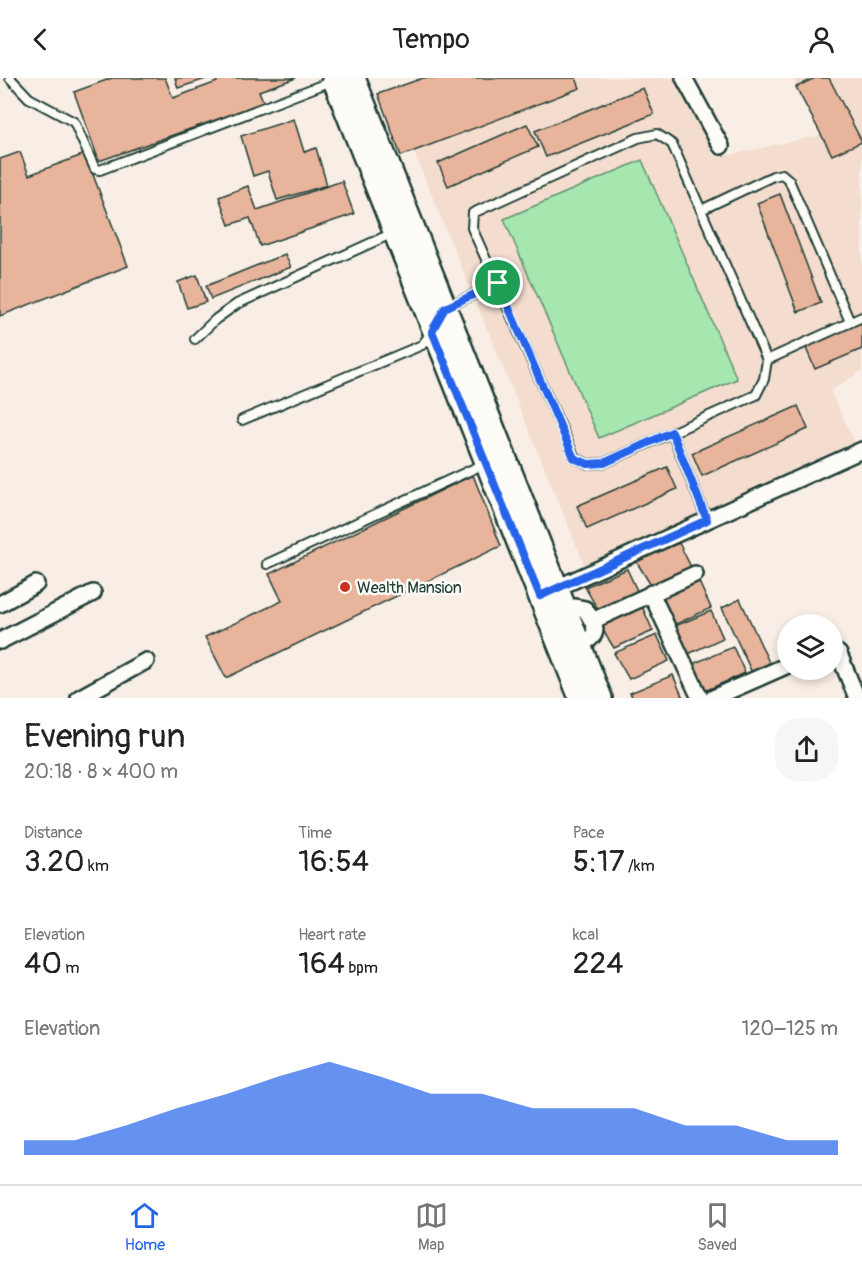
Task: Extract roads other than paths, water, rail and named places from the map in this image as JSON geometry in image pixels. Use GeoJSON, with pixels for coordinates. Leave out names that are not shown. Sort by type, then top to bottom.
{"type":"FeatureCollection","features":[{"type":"Feature","properties":{"kind":"street"},"geometry":{"type":"LineString","coordinates":[[684,78],[721,146]]}},
{"type":"Feature","properties":{"kind":"street"},"geometry":{"type":"LineString","coordinates":[[347,79],[394,232],[432,331],[487,463],[549,592],[567,611],[602,698]]}},
{"type":"Feature","properties":{"kind":"street"},"geometry":{"type":"LineString","coordinates":[[347,79],[445,308],[549,592],[580,698]]}},
{"type":"Feature","properties":{"kind":"street"},"geometry":{"type":"LineString","coordinates":[[549,592],[862,450]]}},
{"type":"Feature","properties":{"kind":"street"},"geometry":{"type":"LineString","coordinates":[[592,621],[695,574]]}},
{"type":"Feature","properties":{"kind":"street"},"geometry":{"type":"LineString","coordinates":[[0,604],[36,585]]}},
{"type":"Feature","properties":{"kind":"street"},"geometry":{"type":"LineString","coordinates":[[0,641],[93,592]]}},
{"type":"Feature","properties":{"kind":"street"},"geometry":{"type":"LineString","coordinates":[[651,593],[700,698]]}},
{"type":"Feature","properties":{"kind":"street"},"geometry":{"type":"LineString","coordinates":[[567,611],[575,607],[585,609],[592,621],[594,636],[580,644]]}},
{"type":"Feature","properties":{"kind":"street"},"geometry":{"type":"LineString","coordinates":[[79,698],[146,662]]}},
{"type":"Feature","properties":{"kind":"street"},"geometry":{"type":"LineString","coordinates":[[843,664],[857,698]]}},
{"type":"Feature","properties":{"kind":"street"},"geometry":{"type":"LineString","coordinates":[[713,698],[777,670]]}},
{"type":"Feature","properties":{"kind":"lane"},"geometry":{"type":"LineString","coordinates":[[10,78],[29,98],[74,122],[95,169],[100,171],[347,79]]}},
{"type":"Feature","properties":{"kind":"lane"},"geometry":{"type":"LineString","coordinates":[[657,134],[672,144],[767,360],[764,380],[756,395],[604,463],[588,464],[574,458],[498,283],[472,228],[473,213],[638,138],[657,134]]}},
{"type":"Feature","properties":{"kind":"lane"},"geometry":{"type":"LineString","coordinates":[[701,210],[773,176],[782,174],[789,180],[850,322]]}},
{"type":"Feature","properties":{"kind":"lane"},"geometry":{"type":"LineString","coordinates":[[195,339],[216,319],[237,304],[394,232]]}},
{"type":"Feature","properties":{"kind":"lane"},"geometry":{"type":"LineString","coordinates":[[242,420],[422,345],[445,308],[498,283]]}},
{"type":"Feature","properties":{"kind":"lane"},"geometry":{"type":"LineString","coordinates":[[767,360],[862,317]]}},
{"type":"Feature","properties":{"kind":"lane"},"geometry":{"type":"LineString","coordinates":[[672,432],[707,520]]}},
{"type":"Feature","properties":{"kind":"lane"},"geometry":{"type":"LineString","coordinates":[[267,564],[487,463]]}},
{"type":"Feature","properties":{"kind":"place","name":"Wealth Mansion"},"geometry":{"type":"Point","coordinates":[345,587]}}]}
